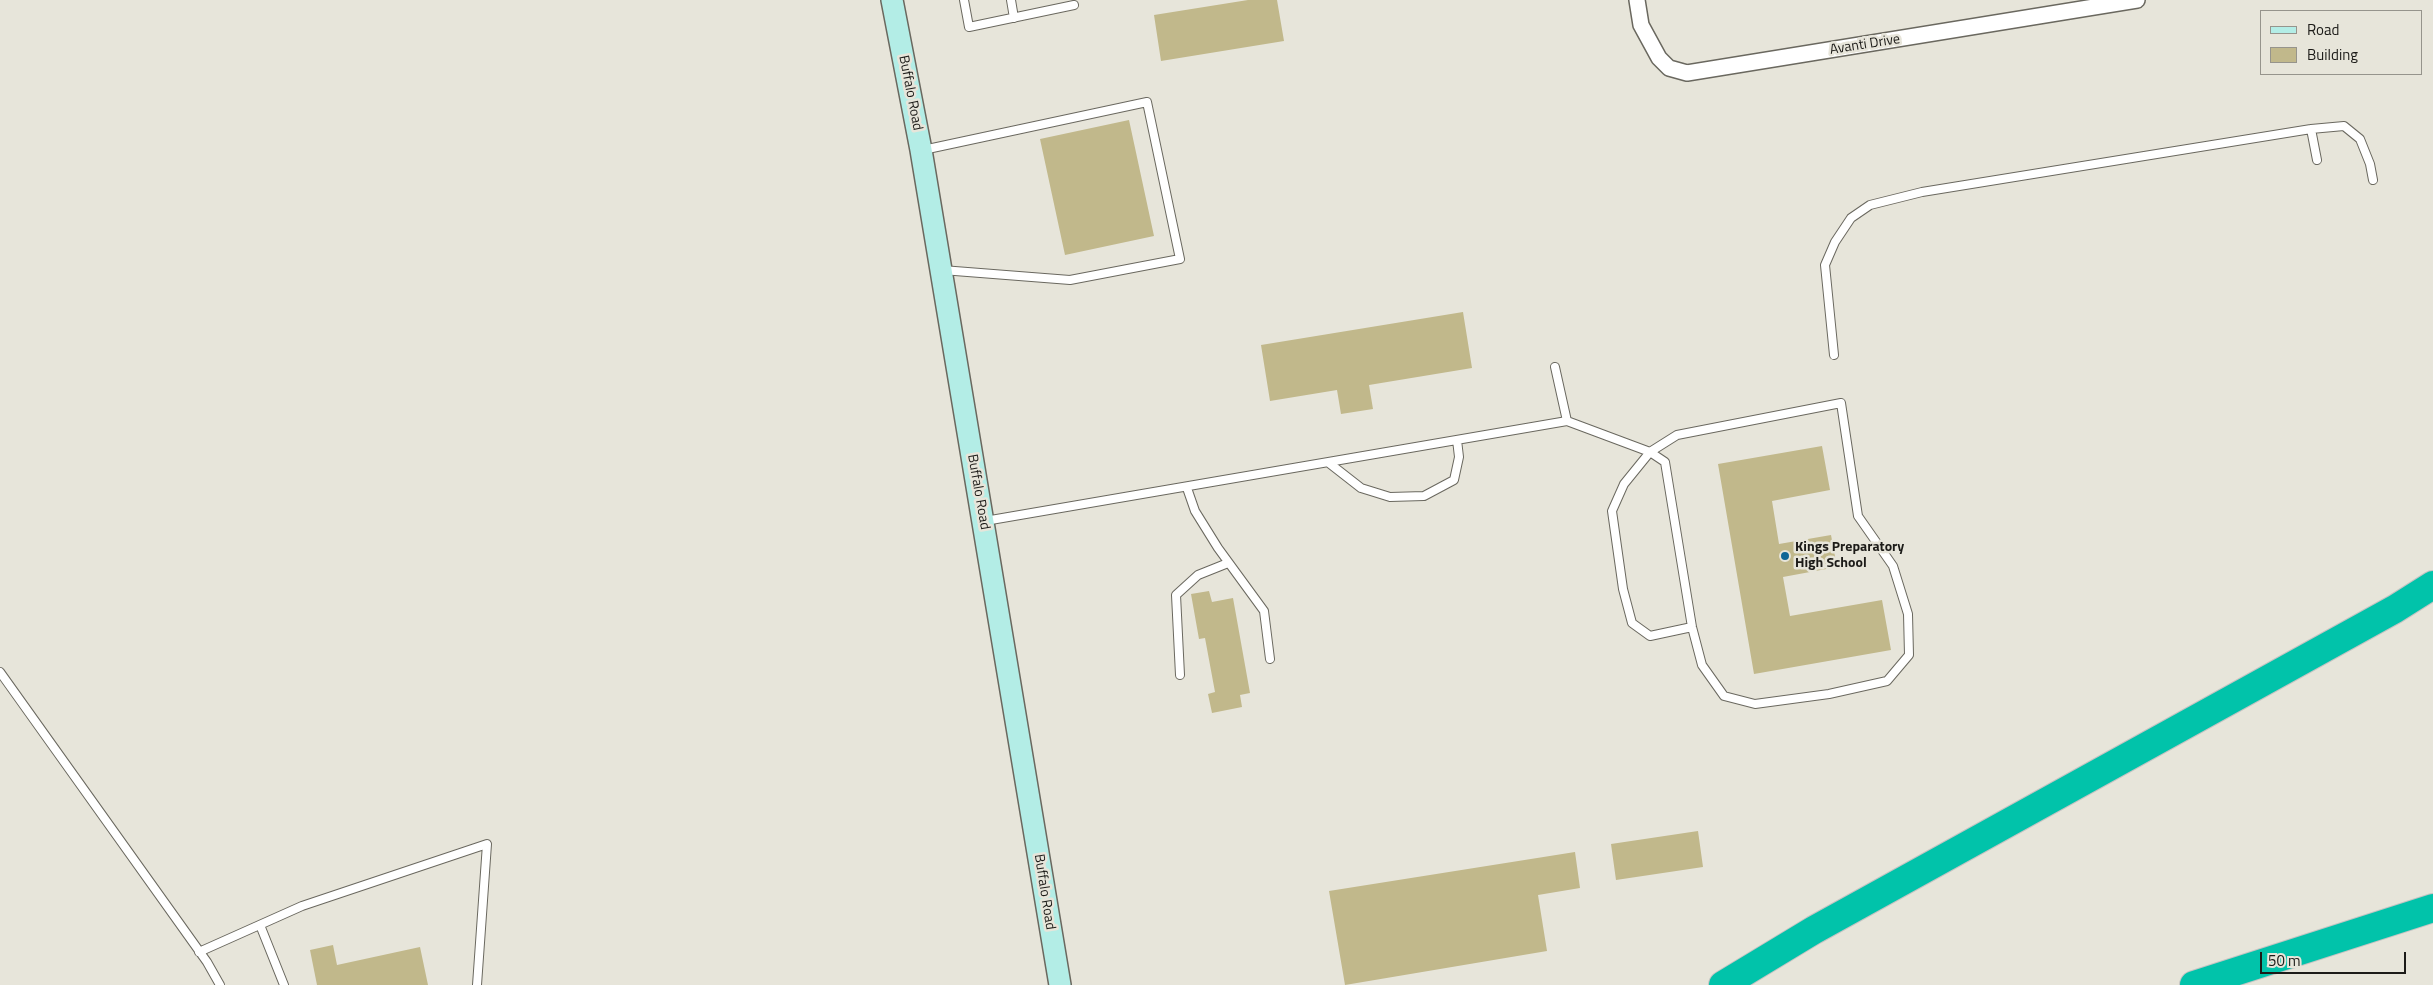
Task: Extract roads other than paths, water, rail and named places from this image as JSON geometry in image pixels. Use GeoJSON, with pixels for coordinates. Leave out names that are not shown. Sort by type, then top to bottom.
{"type":"FeatureCollection","features":[{"type":"Feature","properties":{"kind":"highway"},"geometry":{"type":"LineString","coordinates":[[1723,985],[1814,930],[2396,609],[2433,585]]}},
{"type":"Feature","properties":{"kind":"highway"},"geometry":{"type":"LineString","coordinates":[[2396,609],[2433,596]]}},
{"type":"Feature","properties":{"kind":"highway"},"geometry":{"type":"LineString","coordinates":[[2194,985],[2433,908]]}},
{"type":"Feature","properties":{"kind":"main road","name":"Buffalo Road"},"geometry":{"type":"LineString","coordinates":[[892,0],[921,150],[1060,985]]}},
{"type":"Feature","properties":{"kind":"street","name":"Avanti Drive"},"geometry":{"type":"LineString","coordinates":[[1637,0],[1641,25],[1659,58],[1669,68],[1687,73],[2137,0]]}},
{"type":"Feature","properties":{"kind":"lane"},"geometry":{"type":"LineString","coordinates":[[964,0],[968,27],[1074,5]]}},
{"type":"Feature","properties":{"kind":"lane"},"geometry":{"type":"LineString","coordinates":[[1011,0],[1014,18]]}},
{"type":"Feature","properties":{"kind":"lane"},"geometry":{"type":"LineString","coordinates":[[921,150],[1148,102],[1180,259],[1070,280],[940,270]]}},
{"type":"Feature","properties":{"kind":"lane"},"geometry":{"type":"LineString","coordinates":[[1834,355],[1825,266],[1835,242],[1851,218],[1870,205],[1922,192],[2311,129],[2344,126],[2360,139],[2370,164],[2373,180]]}},
{"type":"Feature","properties":{"kind":"lane"},"geometry":{"type":"LineString","coordinates":[[2311,129],[2317,160]]}},
{"type":"Feature","properties":{"kind":"lane"},"geometry":{"type":"LineString","coordinates":[[1555,367],[1567,421]]}},
{"type":"Feature","properties":{"kind":"lane"},"geometry":{"type":"LineString","coordinates":[[983,522],[1567,421],[1650,452],[1665,462],[1692,627],[1702,665],[1724,696],[1755,704],[1829,694],[1887,681],[1909,655],[1908,614],[1893,566],[1858,516],[1841,403],[1676,435],[1650,452],[1624,484],[1612,511],[1623,589],[1632,623],[1650,636],[1692,627]]}},
{"type":"Feature","properties":{"kind":"lane"},"geometry":{"type":"LineString","coordinates":[[1329,463],[1361,488],[1390,497],[1424,496],[1454,480],[1459,457],[1457,440]]}},
{"type":"Feature","properties":{"kind":"lane"},"geometry":{"type":"LineString","coordinates":[[1186,488],[1195,511],[1228,562],[1264,611],[1270,659]]}},
{"type":"Feature","properties":{"kind":"lane"},"geometry":{"type":"LineString","coordinates":[[1180,674],[1176,596],[1198,575],[1228,562]]}},
{"type":"Feature","properties":{"kind":"lane"},"geometry":{"type":"LineString","coordinates":[[0,672],[199,952],[220,985]]}},
{"type":"Feature","properties":{"kind":"lane"},"geometry":{"type":"LineString","coordinates":[[199,952],[302,906],[487,844],[477,985]]}},
{"type":"Feature","properties":{"kind":"lane"},"geometry":{"type":"LineString","coordinates":[[260,925],[284,985]]}},
{"type":"Feature","properties":{"kind":"place","name":"Kings Preparatory High School"},"geometry":{"type":"Point","coordinates":[1785,556]}}]}
